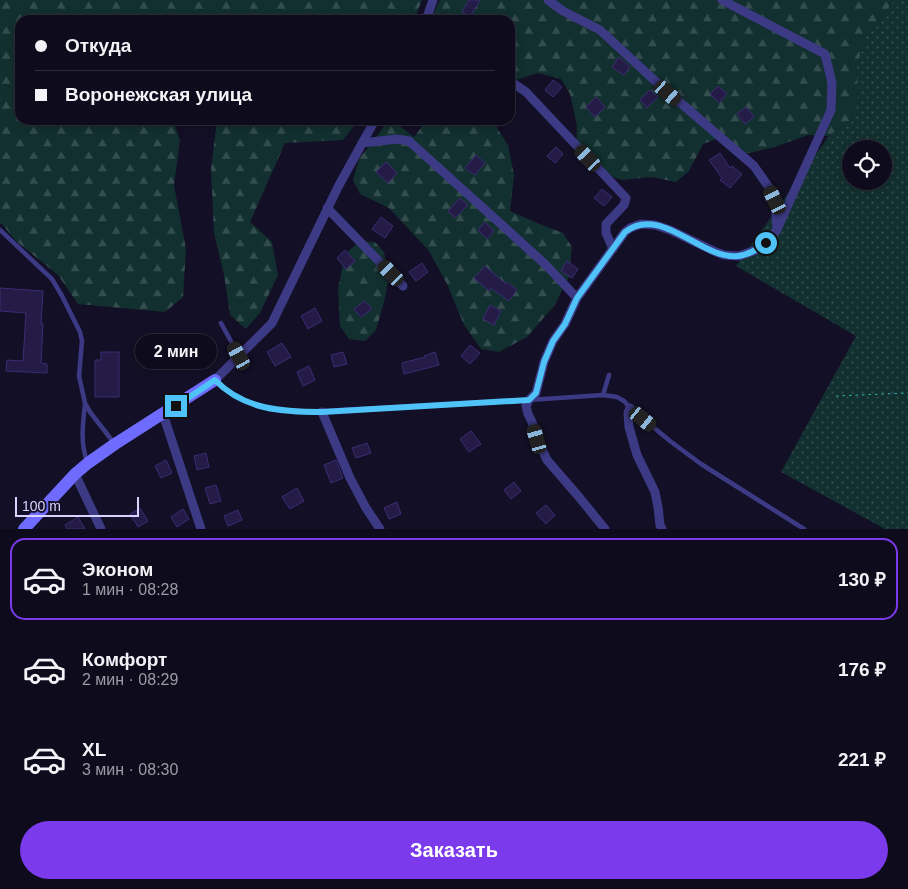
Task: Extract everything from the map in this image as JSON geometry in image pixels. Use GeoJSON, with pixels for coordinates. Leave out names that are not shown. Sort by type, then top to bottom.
{"type":"FeatureCollection","features":[{"type":"Feature","properties":{"kind":"street"},"geometry":{"type":"LineString","coordinates":[[428,15],[433,0]]}},
{"type":"Feature","properties":{"kind":"street"},"geometry":{"type":"LineString","coordinates":[[548,0],[563,11],[600,30],[654,80],[754,166],[775,200],[776,230]]}},
{"type":"Feature","properties":{"kind":"street"},"geometry":{"type":"LineString","coordinates":[[605,529],[547,460],[528,414],[526,406],[536,393],[544,362],[553,341],[565,324],[577,298],[625,232],[630,228],[641,224],[655,224],[724,255],[739,256],[756,250],[766,243],[776,230],[831,110],[832,83],[825,54],[722,0]]}},
{"type":"Feature","properties":{"kind":"street"},"geometry":{"type":"LineString","coordinates":[[515,84],[526,92],[626,198],[624,205],[606,224],[606,233],[613,249]]}},
{"type":"Feature","properties":{"kind":"street"},"geometry":{"type":"LineString","coordinates":[[24,529],[75,474],[88,463],[215,380],[272,323],[327,208],[372,125]]}},
{"type":"Feature","properties":{"kind":"street"},"geometry":{"type":"LineString","coordinates":[[362,143],[397,140],[409,141],[546,265],[577,298]]}},
{"type":"Feature","properties":{"kind":"street"},"geometry":{"type":"LineString","coordinates":[[327,208],[403,286]]}},
{"type":"Feature","properties":{"kind":"street"},"geometry":{"type":"LineString","coordinates":[[630,408],[628,413],[629,427],[637,455],[655,492],[662,529]]}},
{"type":"Feature","properties":{"kind":"street"},"geometry":{"type":"LineString","coordinates":[[322,412],[350,478],[380,529]]}},
{"type":"Feature","properties":{"kind":"street"},"geometry":{"type":"LineString","coordinates":[[163,414],[201,529]]}},
{"type":"Feature","properties":{"kind":"street"},"geometry":{"type":"LineString","coordinates":[[75,474],[101,529]]}},
{"type":"Feature","properties":{"kind":"lane"},"geometry":{"type":"LineString","coordinates":[[0,230],[52,279],[74,318],[82,342],[79,376],[85,403],[115,444]]}},
{"type":"Feature","properties":{"kind":"lane"},"geometry":{"type":"LineString","coordinates":[[221,323],[239,356]]}},
{"type":"Feature","properties":{"kind":"lane"},"geometry":{"type":"LineString","coordinates":[[603,395],[610,375]]}},
{"type":"Feature","properties":{"kind":"lane"},"geometry":{"type":"LineString","coordinates":[[215,380],[232,395],[247,402],[270,409],[292,412],[322,412],[603,395],[617,397],[701,464],[804,529]]}},
{"type":"Feature","properties":{"kind":"lane"},"geometry":{"type":"LineString","coordinates":[[85,403],[83,451],[88,463]]}},
{"type":"Feature","properties":{"kind":"path"},"geometry":{"type":"LineString","coordinates":[[836,396],[908,393]]}},
{"type":"Feature","properties":{"kind":"green space"},"geometry":{"type":"Polygon","coordinates":[[[0,0],[422,0],[416,15],[15,15],[15,125],[175,125],[180,140],[174,185],[186,249],[183,297],[165,312],[78,304],[58,275],[16,241],[0,224],[0,0]]]}},
{"type":"Feature","properties":{"kind":"green space"},"geometry":{"type":"Polygon","coordinates":[[[440,0],[894,0],[865,37],[857,67],[858,100],[851,120],[829,136],[808,135],[775,147],[745,154],[719,138],[703,144],[689,171],[676,182],[652,177],[622,180],[590,170],[576,156],[577,126],[570,94],[561,79],[538,73],[515,82],[515,15],[432,15],[440,0]]]}},
{"type":"Feature","properties":{"kind":"green space"},"geometry":{"type":"Polygon","coordinates":[[[894,0],[908,0],[908,529],[885,529],[781,472],[856,336],[736,266],[829,136],[851,120],[858,100],[857,67],[865,37],[894,0]]]}},
{"type":"Feature","properties":{"kind":"green space"},"geometry":{"type":"Polygon","coordinates":[[[216,125],[355,125],[343,140],[285,143],[250,222],[272,242],[278,275],[260,313],[246,329],[230,315],[224,275],[214,233],[211,169],[216,125]]]}},
{"type":"Feature","properties":{"kind":"green space"},"geometry":{"type":"Polygon","coordinates":[[[385,125],[398,125],[414,137],[423,125],[498,125],[497,128],[508,145],[514,175],[510,211],[563,233],[572,247],[569,277],[554,306],[527,337],[499,352],[481,349],[464,325],[447,284],[429,251],[389,208],[360,194],[353,180],[359,159],[385,125]]]}},
{"type":"Feature","properties":{"kind":"green space"},"geometry":{"type":"Polygon","coordinates":[[[360,241],[375,242],[384,252],[389,277],[376,330],[365,341],[349,339],[340,326],[338,289],[345,254],[360,241]]]}},
{"type":"Feature","properties":{"kind":"building"},"geometry":{"type":"Polygon","coordinates":[[[469,0],[480,0],[471,15],[462,12],[469,0]]]}},
{"type":"Feature","properties":{"kind":"building"},"geometry":{"type":"Polygon","coordinates":[[[619,57],[630,67],[624,75],[612,67],[619,57]]]}},
{"type":"Feature","properties":{"kind":"building"},"geometry":{"type":"Polygon","coordinates":[[[553,80],[562,87],[553,97],[545,90],[553,80]]]}},
{"type":"Feature","properties":{"kind":"building"},"geometry":{"type":"Polygon","coordinates":[[[718,86],[727,94],[719,103],[710,94],[718,86]]]}},
{"type":"Feature","properties":{"kind":"building"},"geometry":{"type":"Polygon","coordinates":[[[650,90],[658,97],[647,108],[640,100],[650,90]]]}},
{"type":"Feature","properties":{"kind":"building"},"geometry":{"type":"Polygon","coordinates":[[[596,97],[605,107],[595,117],[586,107],[596,97]]]}},
{"type":"Feature","properties":{"kind":"building"},"geometry":{"type":"Polygon","coordinates":[[[746,107],[754,117],[745,124],[737,114],[746,107]]]}},
{"type":"Feature","properties":{"kind":"building"},"geometry":{"type":"Polygon","coordinates":[[[556,147],[563,154],[555,163],[547,156],[556,147]]]}},
{"type":"Feature","properties":{"kind":"building"},"geometry":{"type":"Polygon","coordinates":[[[720,153],[730,168],[732,166],[742,174],[730,188],[720,180],[722,178],[709,160],[720,153]]]}},
{"type":"Feature","properties":{"kind":"building"},"geometry":{"type":"Polygon","coordinates":[[[476,155],[485,163],[475,175],[465,168],[476,155]]]}},
{"type":"Feature","properties":{"kind":"building"},"geometry":{"type":"Polygon","coordinates":[[[386,162],[397,173],[388,183],[376,172],[386,162]]]}},
{"type":"Feature","properties":{"kind":"building"},"geometry":{"type":"Polygon","coordinates":[[[602,189],[612,197],[604,206],[594,198],[602,189]]]}},
{"type":"Feature","properties":{"kind":"building"},"geometry":{"type":"Polygon","coordinates":[[[460,198],[468,205],[455,218],[448,211],[460,198]]]}},
{"type":"Feature","properties":{"kind":"building"},"geometry":{"type":"Polygon","coordinates":[[[381,217],[393,226],[385,238],[372,229],[381,217]]]}},
{"type":"Feature","properties":{"kind":"building"},"geometry":{"type":"Polygon","coordinates":[[[485,222],[494,231],[487,239],[478,230],[485,222]]]}},
{"type":"Feature","properties":{"kind":"building"},"geometry":{"type":"Polygon","coordinates":[[[345,250],[355,261],[346,269],[337,258],[345,250]]]}},
{"type":"Feature","properties":{"kind":"building"},"geometry":{"type":"Polygon","coordinates":[[[567,261],[578,269],[572,278],[561,271],[567,261]]]}},
{"type":"Feature","properties":{"kind":"building"},"geometry":{"type":"Polygon","coordinates":[[[422,263],[428,272],[416,281],[409,272],[422,263]]]}},
{"type":"Feature","properties":{"kind":"building"},"geometry":{"type":"Polygon","coordinates":[[[485,266],[506,284],[507,282],[517,290],[509,301],[491,288],[489,291],[474,278],[485,266]]]}},
{"type":"Feature","properties":{"kind":"building"},"geometry":{"type":"Polygon","coordinates":[[[0,288],[43,291],[41,363],[47,364],[47,373],[6,371],[7,360],[23,361],[26,313],[0,311],[0,288]]]}},
{"type":"Feature","properties":{"kind":"building"},"geometry":{"type":"Polygon","coordinates":[[[365,301],[372,309],[361,317],[354,309],[365,301]]]}},
{"type":"Feature","properties":{"kind":"building"},"geometry":{"type":"Polygon","coordinates":[[[490,305],[501,311],[494,325],[483,319],[490,305]]]}},
{"type":"Feature","properties":{"kind":"building"},"geometry":{"type":"Polygon","coordinates":[[[315,308],[322,321],[308,329],[301,316],[315,308]]]}},
{"type":"Feature","properties":{"kind":"building"},"geometry":{"type":"Polygon","coordinates":[[[282,343],[291,357],[275,366],[267,352],[282,343]]]}},
{"type":"Feature","properties":{"kind":"building"},"geometry":{"type":"Polygon","coordinates":[[[470,345],[480,353],[470,364],[461,356],[470,345]]]}},
{"type":"Feature","properties":{"kind":"building"},"geometry":{"type":"Polygon","coordinates":[[[101,352],[119,352],[119,397],[95,397],[95,360],[101,360],[101,352]]]}},
{"type":"Feature","properties":{"kind":"building"},"geometry":{"type":"Polygon","coordinates":[[[343,352],[347,364],[334,367],[331,355],[343,352]]]}},
{"type":"Feature","properties":{"kind":"building"},"geometry":{"type":"Polygon","coordinates":[[[435,352],[439,365],[404,374],[402,363],[425,357],[435,352]]]}},
{"type":"Feature","properties":{"kind":"building"},"geometry":{"type":"Polygon","coordinates":[[[309,366],[315,380],[303,386],[297,372],[309,366]]]}},
{"type":"Feature","properties":{"kind":"building"},"geometry":{"type":"Polygon","coordinates":[[[471,431],[481,444],[469,452],[460,439],[471,431]]]}},
{"type":"Feature","properties":{"kind":"building"},"geometry":{"type":"Polygon","coordinates":[[[367,443],[371,453],[356,458],[352,448],[367,443]]]}},
{"type":"Feature","properties":{"kind":"building"},"geometry":{"type":"Polygon","coordinates":[[[206,453],[209,467],[197,470],[194,456],[206,453]]]}},
{"type":"Feature","properties":{"kind":"building"},"geometry":{"type":"Polygon","coordinates":[[[166,460],[172,473],[161,478],[155,466],[166,460]]]}},
{"type":"Feature","properties":{"kind":"building"},"geometry":{"type":"Polygon","coordinates":[[[336,460],[343,478],[331,483],[324,465],[336,460]]]}},
{"type":"Feature","properties":{"kind":"building"},"geometry":{"type":"Polygon","coordinates":[[[514,482],[521,491],[511,499],[504,490],[514,482]]]}},
{"type":"Feature","properties":{"kind":"building"},"geometry":{"type":"Polygon","coordinates":[[[216,485],[221,501],[210,504],[205,488],[216,485]]]}},
{"type":"Feature","properties":{"kind":"building"},"geometry":{"type":"Polygon","coordinates":[[[297,488],[304,501],[290,509],[282,497],[297,488]]]}},
{"type":"Feature","properties":{"kind":"building"},"geometry":{"type":"Polygon","coordinates":[[[397,502],[401,514],[389,519],[384,508],[397,502]]]}},
{"type":"Feature","properties":{"kind":"building"},"geometry":{"type":"Polygon","coordinates":[[[546,505],[555,515],[546,524],[536,513],[546,505]]]}},
{"type":"Feature","properties":{"kind":"building"},"geometry":{"type":"Polygon","coordinates":[[[140,508],[148,521],[138,527],[130,514],[140,508]]]}},
{"type":"Feature","properties":{"kind":"building"},"geometry":{"type":"Polygon","coordinates":[[[183,509],[189,519],[177,527],[171,517],[183,509]]]}},
{"type":"Feature","properties":{"kind":"building"},"geometry":{"type":"Polygon","coordinates":[[[238,510],[242,520],[228,526],[224,516],[238,510]]]}},
{"type":"Feature","properties":{"kind":"building"},"geometry":{"type":"Polygon","coordinates":[[[78,517],[85,529],[67,529],[65,525],[78,517]]]}},
{"type":"Feature","properties":{"kind":"route"},"geometry":{"type":"LineString","coordinates":[[176,406],[215,380],[232,395],[247,402],[270,409],[292,412],[322,412],[529,400],[536,393],[544,362],[553,341],[565,324],[577,298],[625,232],[630,228],[641,224],[655,224],[716,252],[731,256],[749,253],[766,243]]}}]}
